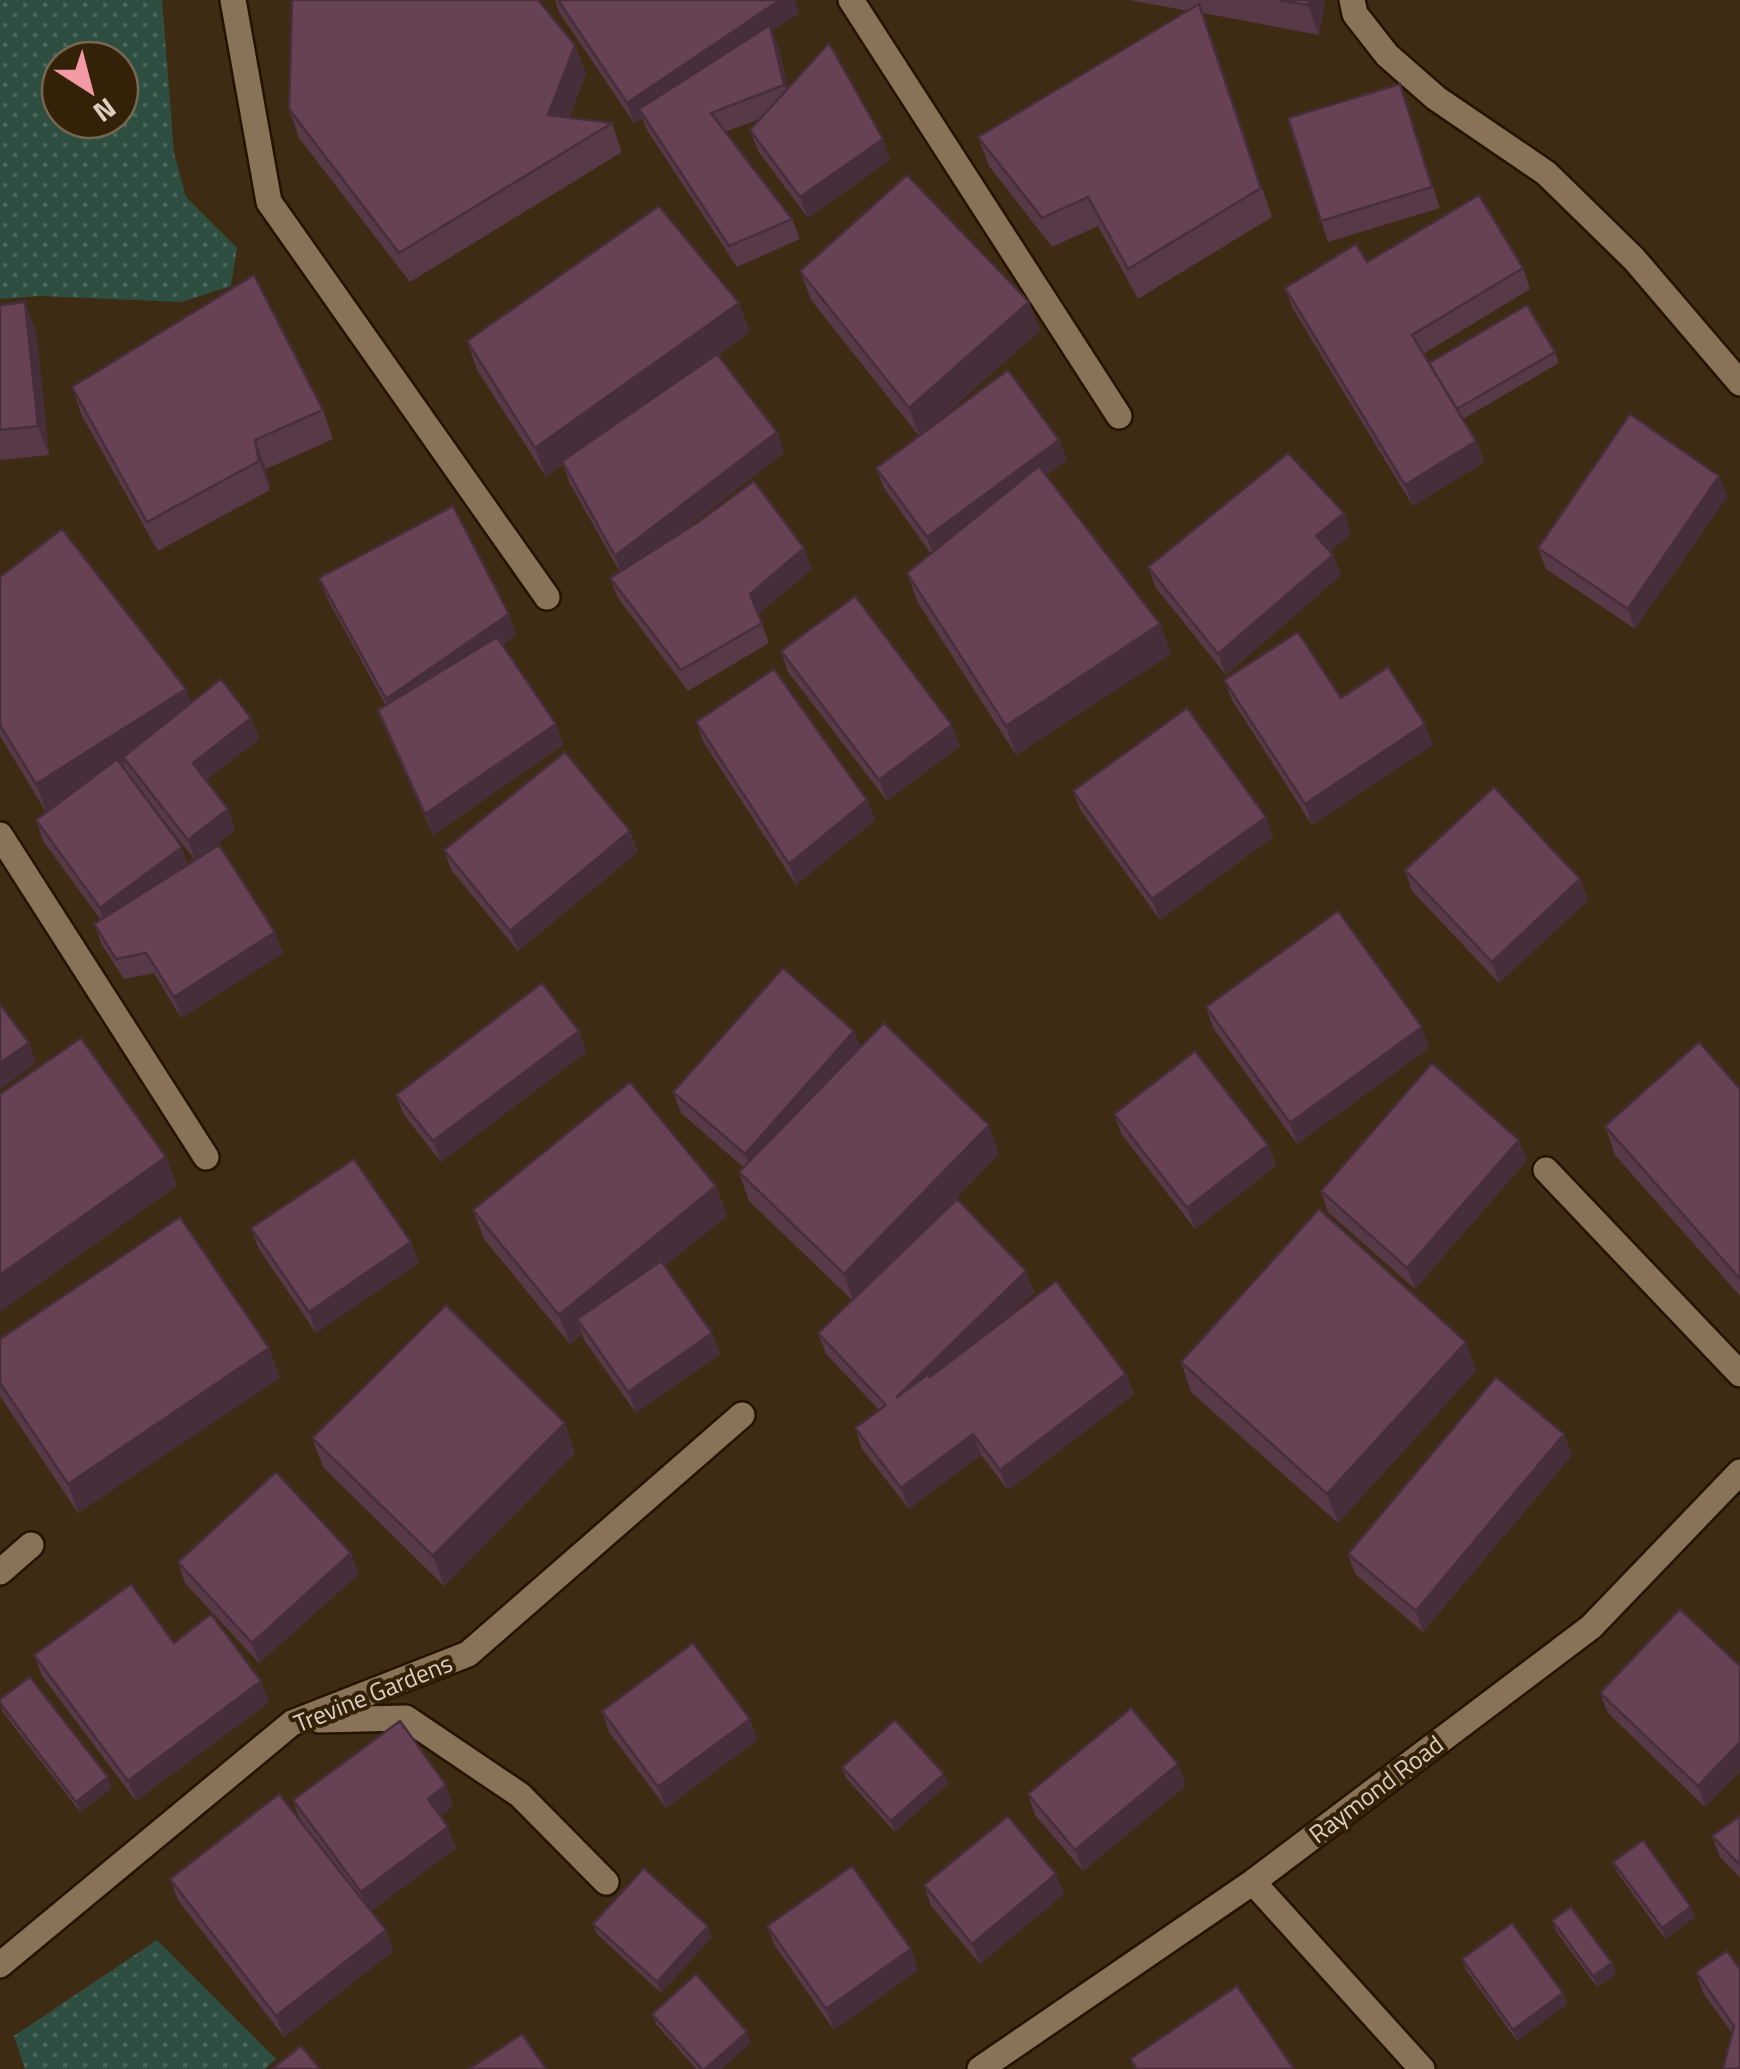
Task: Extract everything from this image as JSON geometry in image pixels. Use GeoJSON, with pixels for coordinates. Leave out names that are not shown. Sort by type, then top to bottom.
{"type":"FeatureCollection","features":[{"type":"Feature","properties":{"kind":"street"},"geometry":{"type":"LineString","coordinates":[[233,0],[269,202],[546,597]]}},
{"type":"Feature","properties":{"kind":"street"},"geometry":{"type":"LineString","coordinates":[[851,0],[1119,416]]}},
{"type":"Feature","properties":{"kind":"street"},"geometry":{"type":"LineString","coordinates":[[1352,0],[1356,14],[1387,55],[1436,98],[1546,173],[1634,260],[1740,383]]}},
{"type":"Feature","properties":{"kind":"street"},"geometry":{"type":"LineString","coordinates":[[0,834],[206,1158]]}},
{"type":"Feature","properties":{"kind":"street"},"geometry":{"type":"LineString","coordinates":[[1546,1170],[1740,1374]]}},
{"type":"Feature","properties":{"kind":"street","name":"Trevine Gardens"},"geometry":{"type":"LineString","coordinates":[[0,1965],[292,1723],[468,1654],[742,1414]]}},
{"type":"Feature","properties":{"kind":"street","name":"Raymond Road"},"geometry":{"type":"LineString","coordinates":[[980,2069],[1253,1882],[1590,1627],[1740,1472]]}},
{"type":"Feature","properties":{"kind":"street"},"geometry":{"type":"LineString","coordinates":[[0,1572],[31,1545]]}},
{"type":"Feature","properties":{"kind":"street"},"geometry":{"type":"LineString","coordinates":[[299,1720],[406,1718],[520,1794],[606,1882]]}},
{"type":"Feature","properties":{"kind":"street"},"geometry":{"type":"LineString","coordinates":[[1253,1882],[1422,2069]]}},
{"type":"Feature","properties":{"kind":"green space"},"geometry":{"type":"Polygon","coordinates":[[[0,0],[162,0],[174,153],[186,197],[237,248],[231,286],[182,302],[39,296],[0,299],[0,0]]]}},
{"type":"Feature","properties":{"kind":"green space"},"geometry":{"type":"Polygon","coordinates":[[[157,1940],[276,2059],[265,2069],[25,2069],[14,2036],[157,1940]]]}},
{"type":"Feature","properties":{"kind":"building"},"geometry":{"type":"Polygon","coordinates":[[[292,0],[538,0],[575,45],[548,115],[612,123],[399,253],[289,109],[292,0]]]}},
{"type":"Feature","properties":{"kind":"building"},"geometry":{"type":"Polygon","coordinates":[[[558,0],[780,0],[627,103],[558,0]]]}},
{"type":"Feature","properties":{"kind":"building"},"geometry":{"type":"Polygon","coordinates":[[[1279,0],[1309,0],[1308,5],[1279,0]]]}},
{"type":"Feature","properties":{"kind":"building"},"geometry":{"type":"Polygon","coordinates":[[[1199,4],[1261,188],[1128,269],[1088,197],[1042,218],[978,137],[1199,4]]]}},
{"type":"Feature","properties":{"kind":"building"},"geometry":{"type":"Polygon","coordinates":[[[770,25],[784,85],[711,113],[792,219],[729,246],[639,109],[770,25]]]}},
{"type":"Feature","properties":{"kind":"building"},"geometry":{"type":"Polygon","coordinates":[[[829,43],[883,139],[800,197],[750,130],[829,43]]]}},
{"type":"Feature","properties":{"kind":"building"},"geometry":{"type":"Polygon","coordinates":[[[1400,84],[1432,187],[1321,221],[1288,118],[1400,84]]]}},
{"type":"Feature","properties":{"kind":"building"},"geometry":{"type":"Polygon","coordinates":[[[907,175],[1029,302],[909,408],[800,271],[907,175]]]}},
{"type":"Feature","properties":{"kind":"building"},"geometry":{"type":"Polygon","coordinates":[[[1479,195],[1523,268],[1412,335],[1476,441],[1405,485],[1285,288],[1356,244],[1367,262],[1479,195]]]}},
{"type":"Feature","properties":{"kind":"building"},"geometry":{"type":"Polygon","coordinates":[[[659,206],[739,303],[535,448],[467,341],[659,206]]]}},
{"type":"Feature","properties":{"kind":"building"},"geometry":{"type":"Polygon","coordinates":[[[254,275],[323,410],[255,440],[259,461],[147,522],[72,387],[254,275]]]}},
{"type":"Feature","properties":{"kind":"building"},"geometry":{"type":"Polygon","coordinates":[[[25,302],[38,426],[0,430],[0,305],[25,302]]]}},
{"type":"Feature","properties":{"kind":"building"},"geometry":{"type":"Polygon","coordinates":[[[1527,305],[1555,352],[1457,409],[1429,363],[1527,305]]]}},
{"type":"Feature","properties":{"kind":"building"},"geometry":{"type":"Polygon","coordinates":[[[717,354],[777,432],[615,556],[562,461],[717,354]]]}},
{"type":"Feature","properties":{"kind":"building"},"geometry":{"type":"Polygon","coordinates":[[[1008,370],[1059,440],[927,537],[876,468],[1008,370]]]}},
{"type":"Feature","properties":{"kind":"building"},"geometry":{"type":"Polygon","coordinates":[[[1630,414],[1719,476],[1628,609],[1538,548],[1630,414]]]}},
{"type":"Feature","properties":{"kind":"building"},"geometry":{"type":"Polygon","coordinates":[[[1288,453],[1344,513],[1316,536],[1333,555],[1218,654],[1148,567],[1288,453]]]}},
{"type":"Feature","properties":{"kind":"building"},"geometry":{"type":"Polygon","coordinates":[[[1039,466],[1160,624],[1006,726],[907,573],[1039,466]]]}},
{"type":"Feature","properties":{"kind":"building"},"geometry":{"type":"Polygon","coordinates":[[[754,481],[804,548],[750,594],[762,623],[681,670],[610,578],[754,481]]]}},
{"type":"Feature","properties":{"kind":"building"},"geometry":{"type":"Polygon","coordinates":[[[453,506],[509,614],[386,699],[319,578],[453,506]]]}},
{"type":"Feature","properties":{"kind":"building"},"geometry":{"type":"Polygon","coordinates":[[[62,529],[186,689],[36,784],[0,725],[0,577],[62,529]]]}},
{"type":"Feature","properties":{"kind":"building"},"geometry":{"type":"Polygon","coordinates":[[[855,596],[952,725],[879,780],[781,651],[855,596]]]}},
{"type":"Feature","properties":{"kind":"building"},"geometry":{"type":"Polygon","coordinates":[[[1298,632],[1341,698],[1388,667],[1425,724],[1305,804],[1224,680],[1298,632]]]}},
{"type":"Feature","properties":{"kind":"building"},"geometry":{"type":"Polygon","coordinates":[[[497,637],[556,724],[425,814],[378,710],[497,637]]]}},
{"type":"Feature","properties":{"kind":"building"},"geometry":{"type":"Polygon","coordinates":[[[774,669],[867,800],[789,864],[696,722],[774,669]]]}},
{"type":"Feature","properties":{"kind":"building"},"geometry":{"type":"Polygon","coordinates":[[[221,679],[251,718],[193,763],[228,809],[188,840],[123,757],[221,679]]]}},
{"type":"Feature","properties":{"kind":"building"},"geometry":{"type":"Polygon","coordinates":[[[1187,708],[1266,817],[1152,899],[1073,791],[1187,708]]]}},
{"type":"Feature","properties":{"kind":"building"},"geometry":{"type":"Polygon","coordinates":[[[565,752],[630,831],[510,931],[444,850],[565,752]]]}},
{"type":"Feature","properties":{"kind":"building"},"geometry":{"type":"Polygon","coordinates":[[[117,759],[182,847],[100,908],[36,820],[117,759]]]}},
{"type":"Feature","properties":{"kind":"building"},"geometry":{"type":"Polygon","coordinates":[[[1494,787],[1580,879],[1492,962],[1405,870],[1494,787]]]}},
{"type":"Feature","properties":{"kind":"building"},"geometry":{"type":"Polygon","coordinates":[[[219,845],[275,932],[174,997],[146,953],[116,959],[94,924],[219,845]]]}},
{"type":"Feature","properties":{"kind":"building"},"geometry":{"type":"Polygon","coordinates":[[[1338,911],[1422,1027],[1290,1123],[1206,1007],[1338,911]]]}},
{"type":"Feature","properties":{"kind":"building"},"geometry":{"type":"Polygon","coordinates":[[[783,968],[854,1031],[745,1154],[673,1092],[783,968]]]}},
{"type":"Feature","properties":{"kind":"building"},"geometry":{"type":"Polygon","coordinates":[[[542,983],[579,1031],[433,1141],[396,1095],[542,983]]]}},
{"type":"Feature","properties":{"kind":"building"},"geometry":{"type":"Polygon","coordinates":[[[0,1004],[29,1043],[0,1063],[0,1004]]]}},
{"type":"Feature","properties":{"kind":"building"},"geometry":{"type":"Polygon","coordinates":[[[884,1023],[989,1125],[844,1274],[739,1172],[884,1023]]]}},
{"type":"Feature","properties":{"kind":"building"},"geometry":{"type":"Polygon","coordinates":[[[81,1038],[166,1157],[0,1275],[0,1094],[81,1038]]]}},
{"type":"Feature","properties":{"kind":"building"},"geometry":{"type":"Polygon","coordinates":[[[1699,1042],[1740,1089],[1740,1279],[1605,1126],[1699,1042]]]}},
{"type":"Feature","properties":{"kind":"building"},"geometry":{"type":"Polygon","coordinates":[[[1195,1051],[1268,1145],[1187,1208],[1114,1114],[1195,1051]]]}},
{"type":"Feature","properties":{"kind":"building"},"geometry":{"type":"Polygon","coordinates":[[[1432,1063],[1519,1140],[1407,1268],[1321,1191],[1432,1063]]]}},
{"type":"Feature","properties":{"kind":"building"},"geometry":{"type":"Polygon","coordinates":[[[630,1082],[716,1186],[559,1315],[473,1210],[630,1082]]]}},
{"type":"Feature","properties":{"kind":"building"},"geometry":{"type":"Polygon","coordinates":[[[354,1159],[411,1242],[309,1312],[251,1228],[354,1159]]]}},
{"type":"Feature","properties":{"kind":"building"},"geometry":{"type":"Polygon","coordinates":[[[957,1199],[1026,1271],[896,1398],[928,1374],[930,1377],[1056,1281],[1126,1374],[1000,1470],[973,1434],[901,1488],[855,1428],[886,1405],[818,1333],[957,1199]]]}},
{"type":"Feature","properties":{"kind":"building"},"geometry":{"type":"Polygon","coordinates":[[[1319,1209],[1466,1342],[1327,1494],[1181,1362],[1319,1209]]]}},
{"type":"Feature","properties":{"kind":"building"},"geometry":{"type":"Polygon","coordinates":[[[180,1217],[269,1348],[68,1484],[0,1383],[0,1339],[180,1217]]]}},
{"type":"Feature","properties":{"kind":"building"},"geometry":{"type":"Polygon","coordinates":[[[661,1261],[712,1333],[628,1392],[577,1319],[661,1261]]]}},
{"type":"Feature","properties":{"kind":"building"},"geometry":{"type":"Polygon","coordinates":[[[446,1305],[565,1423],[433,1556],[312,1438],[446,1305]]]}},
{"type":"Feature","properties":{"kind":"building"},"geometry":{"type":"Polygon","coordinates":[[[1496,1377],[1564,1434],[1416,1611],[1348,1554],[1496,1377]]]}},
{"type":"Feature","properties":{"kind":"building"},"geometry":{"type":"Polygon","coordinates":[[[276,1472],[351,1553],[252,1643],[178,1562],[276,1472]]]}},
{"type":"Feature","properties":{"kind":"building"},"geometry":{"type":"Polygon","coordinates":[[[131,1584],[174,1643],[211,1614],[261,1681],[128,1781],[34,1655],[131,1584]]]}},
{"type":"Feature","properties":{"kind":"building"},"geometry":{"type":"Polygon","coordinates":[[[1680,1609],[1740,1666],[1740,1742],[1698,1786],[1600,1693],[1680,1609]]]}},
{"type":"Feature","properties":{"kind":"building"},"geometry":{"type":"Polygon","coordinates":[[[693,1643],[750,1719],[658,1787],[602,1711],[693,1643]]]}},
{"type":"Feature","properties":{"kind":"building"},"geometry":{"type":"Polygon","coordinates":[[[30,1677],[108,1777],[76,1802],[0,1703],[0,1699],[30,1677]]]}},
{"type":"Feature","properties":{"kind":"building"},"geometry":{"type":"Polygon","coordinates":[[[1131,1708],[1178,1764],[1075,1850],[1028,1794],[1131,1708]]]}},
{"type":"Feature","properties":{"kind":"building"},"geometry":{"type":"Polygon","coordinates":[[[895,1720],[944,1774],[891,1821],[842,1767],[895,1720]]]}},
{"type":"Feature","properties":{"kind":"building"},"geometry":{"type":"Polygon","coordinates":[[[400,1721],[446,1785],[428,1799],[448,1827],[361,1892],[293,1800],[400,1721]]]}},
{"type":"Feature","properties":{"kind":"building"},"geometry":{"type":"Polygon","coordinates":[[[279,1794],[386,1930],[276,2016],[170,1879],[279,1794]]]}},
{"type":"Feature","properties":{"kind":"building"},"geometry":{"type":"Polygon","coordinates":[[[1008,1816],[1056,1874],[972,1944],[924,1885],[1008,1816]]]}},
{"type":"Feature","properties":{"kind":"building"},"geometry":{"type":"Polygon","coordinates":[[[1740,1816],[1740,1865],[1712,1836],[1740,1816]]]}},
{"type":"Feature","properties":{"kind":"building"},"geometry":{"type":"Polygon","coordinates":[[[1643,1840],[1691,1907],[1662,1928],[1613,1862],[1643,1840]]]}},
{"type":"Feature","properties":{"kind":"building"},"geometry":{"type":"Polygon","coordinates":[[[852,1866],[911,1949],[826,2009],[767,1926],[852,1866]]]}},
{"type":"Feature","properties":{"kind":"building"},"geometry":{"type":"Polygon","coordinates":[[[644,1868],[708,1926],[657,1982],[593,1924],[644,1868]]]}},
{"type":"Feature","properties":{"kind":"building"},"geometry":{"type":"Polygon","coordinates":[[[1571,1907],[1612,1963],[1593,1976],[1552,1920],[1571,1907]]]}},
{"type":"Feature","properties":{"kind":"building"},"geometry":{"type":"Polygon","coordinates":[[[1512,1923],[1563,1993],[1513,2030],[1462,1959],[1512,1923]]]}},
{"type":"Feature","properties":{"kind":"building"},"geometry":{"type":"Polygon","coordinates":[[[1727,1951],[1740,1969],[1740,2069],[1723,2069],[1734,2026],[1696,1972],[1727,1951]]]}},
{"type":"Feature","properties":{"kind":"building"},"geometry":{"type":"Polygon","coordinates":[[[696,1974],[747,2032],[705,2069],[652,2014],[696,1974]]]}},
{"type":"Feature","properties":{"kind":"building"},"geometry":{"type":"Polygon","coordinates":[[[1237,1986],[1294,2069],[1137,2069],[1130,2059],[1237,1986]]]}},
{"type":"Feature","properties":{"kind":"building"},"geometry":{"type":"Polygon","coordinates":[[[522,2034],[546,2069],[469,2069],[522,2034]]]}},
{"type":"Feature","properties":{"kind":"building"},"geometry":{"type":"Polygon","coordinates":[[[301,2046],[320,2069],[272,2069],[301,2046]]]}}]}
